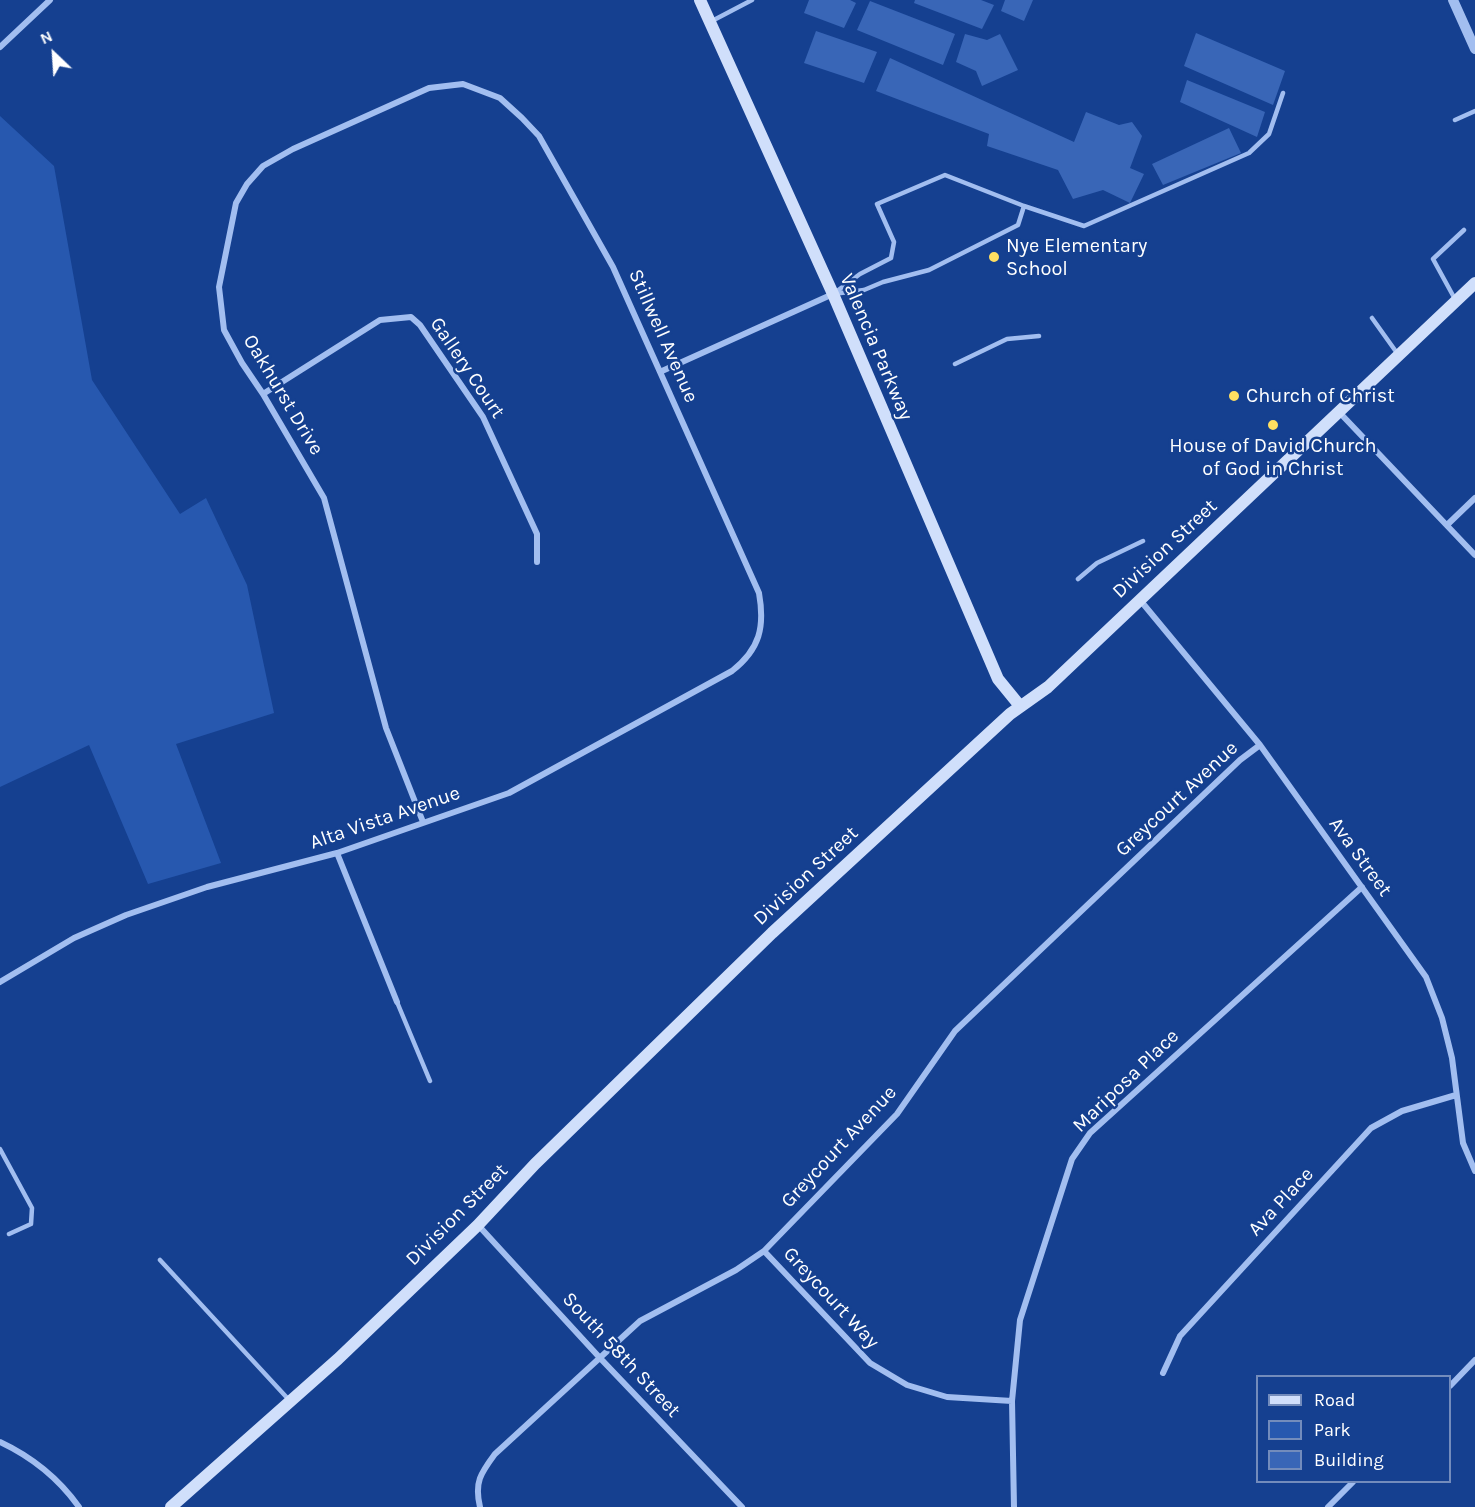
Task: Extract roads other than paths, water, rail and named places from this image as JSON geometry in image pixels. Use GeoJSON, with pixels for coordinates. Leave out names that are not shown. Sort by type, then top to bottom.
{"type":"FeatureCollection","features":[{"type":"Feature","properties":{"kind":"main road","name":"Valencia Parkway"},"geometry":{"type":"LineString","coordinates":[[700,0],[833,294],[998,679],[1020,706]]}},
{"type":"Feature","properties":{"kind":"main road","name":"Division Street"},"geometry":{"type":"LineString","coordinates":[[171,1507],[338,1359],[478,1225],[535,1164],[767,938],[1020,706],[1048,687],[1475,283]]}},
{"type":"Feature","properties":{"kind":"street"},"geometry":{"type":"LineString","coordinates":[[0,47],[50,0]]}},
{"type":"Feature","properties":{"kind":"street"},"geometry":{"type":"LineString","coordinates":[[1453,0],[1475,49]]}},
{"type":"Feature","properties":{"kind":"street","name":"Oakhurst Drive"},"geometry":{"type":"LineString","coordinates":[[423,822],[386,728],[324,498],[224,330],[219,287],[236,203],[247,184],[263,166],[293,149],[429,88],[462,84],[469,86]]}},
{"type":"Feature","properties":{"kind":"street","name":"Stillwell Avenue"},"geometry":{"type":"LineString","coordinates":[[469,86],[500,98],[539,136],[614,267],[759,593],[763,616],[758,641]]}},
{"type":"Feature","properties":{"kind":"street"},"geometry":{"type":"LineString","coordinates":[[662,371],[833,294]]}},
{"type":"Feature","properties":{"kind":"street","name":"Gallery Court"},"geometry":{"type":"LineString","coordinates":[[263,394],[380,320],[411,317],[420,325],[483,417],[537,534],[537,562]]}},
{"type":"Feature","properties":{"kind":"street"},"geometry":{"type":"LineString","coordinates":[[1339,412],[1475,555]]}},
{"type":"Feature","properties":{"kind":"street"},"geometry":{"type":"LineString","coordinates":[[1447,525],[1475,498]]}},
{"type":"Feature","properties":{"kind":"street","name":"Ava Street"},"geometry":{"type":"LineString","coordinates":[[1140,600],[1260,746],[1426,977],[1442,1018],[1452,1058],[1463,1143],[1475,1171]]}},
{"type":"Feature","properties":{"kind":"street","name":"Alta Vista Avenue"},"geometry":{"type":"LineString","coordinates":[[0,982],[74,938],[126,915],[207,887],[337,853],[509,793],[732,671],[745,661],[758,641]]}},
{"type":"Feature","properties":{"kind":"street","name":"Greycourt Avenue"},"geometry":{"type":"LineString","coordinates":[[480,1507],[477,1493],[481,1473],[495,1454],[640,1321],[736,1270],[764,1251],[897,1114],[955,1031],[1240,760],[1260,746]]}},
{"type":"Feature","properties":{"kind":"street"},"geometry":{"type":"LineString","coordinates":[[337,853],[397,1002]]}},
{"type":"Feature","properties":{"kind":"street","name":"Mariposa Place"},"geometry":{"type":"LineString","coordinates":[[1014,1507],[1012,1401],[1020,1320],[1072,1159],[1090,1133],[1362,887]]}},
{"type":"Feature","properties":{"kind":"street","name":"Ava Place"},"geometry":{"type":"LineString","coordinates":[[1163,1373],[1180,1336],[1371,1128],[1402,1111],[1456,1095]]}},
{"type":"Feature","properties":{"kind":"street","name":"South 58th Street"},"geometry":{"type":"LineString","coordinates":[[478,1225],[600,1358],[742,1507]]}},
{"type":"Feature","properties":{"kind":"street","name":"Greycourt Way"},"geometry":{"type":"LineString","coordinates":[[764,1251],[870,1363],[907,1385],[947,1397],[1012,1401]]}},
{"type":"Feature","properties":{"kind":"street"},"geometry":{"type":"LineString","coordinates":[[1451,1384],[1475,1360]]}},
{"type":"Feature","properties":{"kind":"street"},"geometry":{"type":"LineString","coordinates":[[0,1442],[15,1449],[49,1472],[79,1507]]}},
{"type":"Feature","properties":{"kind":"street"},"geometry":{"type":"LineString","coordinates":[[1328,1507],[1352,1483]]}},
{"type":"Feature","properties":{"kind":"lane"},"geometry":{"type":"LineString","coordinates":[[710,22],[752,0]]}},
{"type":"Feature","properties":{"kind":"lane"},"geometry":{"type":"LineString","coordinates":[[833,294],[860,274],[891,258],[894,242],[877,204],[945,175],[1024,206],[1084,226],[1249,153],[1269,134],[1283,93]]}},
{"type":"Feature","properties":{"kind":"lane"},"geometry":{"type":"LineString","coordinates":[[1455,120],[1475,111]]}},
{"type":"Feature","properties":{"kind":"lane"},"geometry":{"type":"LineString","coordinates":[[833,294],[864,290],[883,282],[929,270],[1018,225],[1024,206]]}},
{"type":"Feature","properties":{"kind":"lane"},"geometry":{"type":"LineString","coordinates":[[1456,302],[1433,259],[1464,230]]}},
{"type":"Feature","properties":{"kind":"lane"},"geometry":{"type":"LineString","coordinates":[[1372,318],[1399,355]]}},
{"type":"Feature","properties":{"kind":"lane"},"geometry":{"type":"LineString","coordinates":[[955,364],[1007,339],[1039,336]]}},
{"type":"Feature","properties":{"kind":"lane"},"geometry":{"type":"LineString","coordinates":[[1078,579],[1097,563],[1143,541]]}},
{"type":"Feature","properties":{"kind":"lane"},"geometry":{"type":"LineString","coordinates":[[397,1002],[430,1081]]}},
{"type":"Feature","properties":{"kind":"lane"},"geometry":{"type":"LineString","coordinates":[[0,1149],[32,1208],[31,1224],[9,1234]]}},
{"type":"Feature","properties":{"kind":"lane"},"geometry":{"type":"LineString","coordinates":[[160,1260],[290,1401]]}},
{"type":"Feature","properties":{"kind":"place","name":"Nye Elementary School"},"geometry":{"type":"Point","coordinates":[994,257]}},
{"type":"Feature","properties":{"kind":"place","name":"Church of Christ"},"geometry":{"type":"Point","coordinates":[1234,396]}},
{"type":"Feature","properties":{"kind":"place","name":"House of David Church of God in Christ"},"geometry":{"type":"Point","coordinates":[1273,425]}}]}
